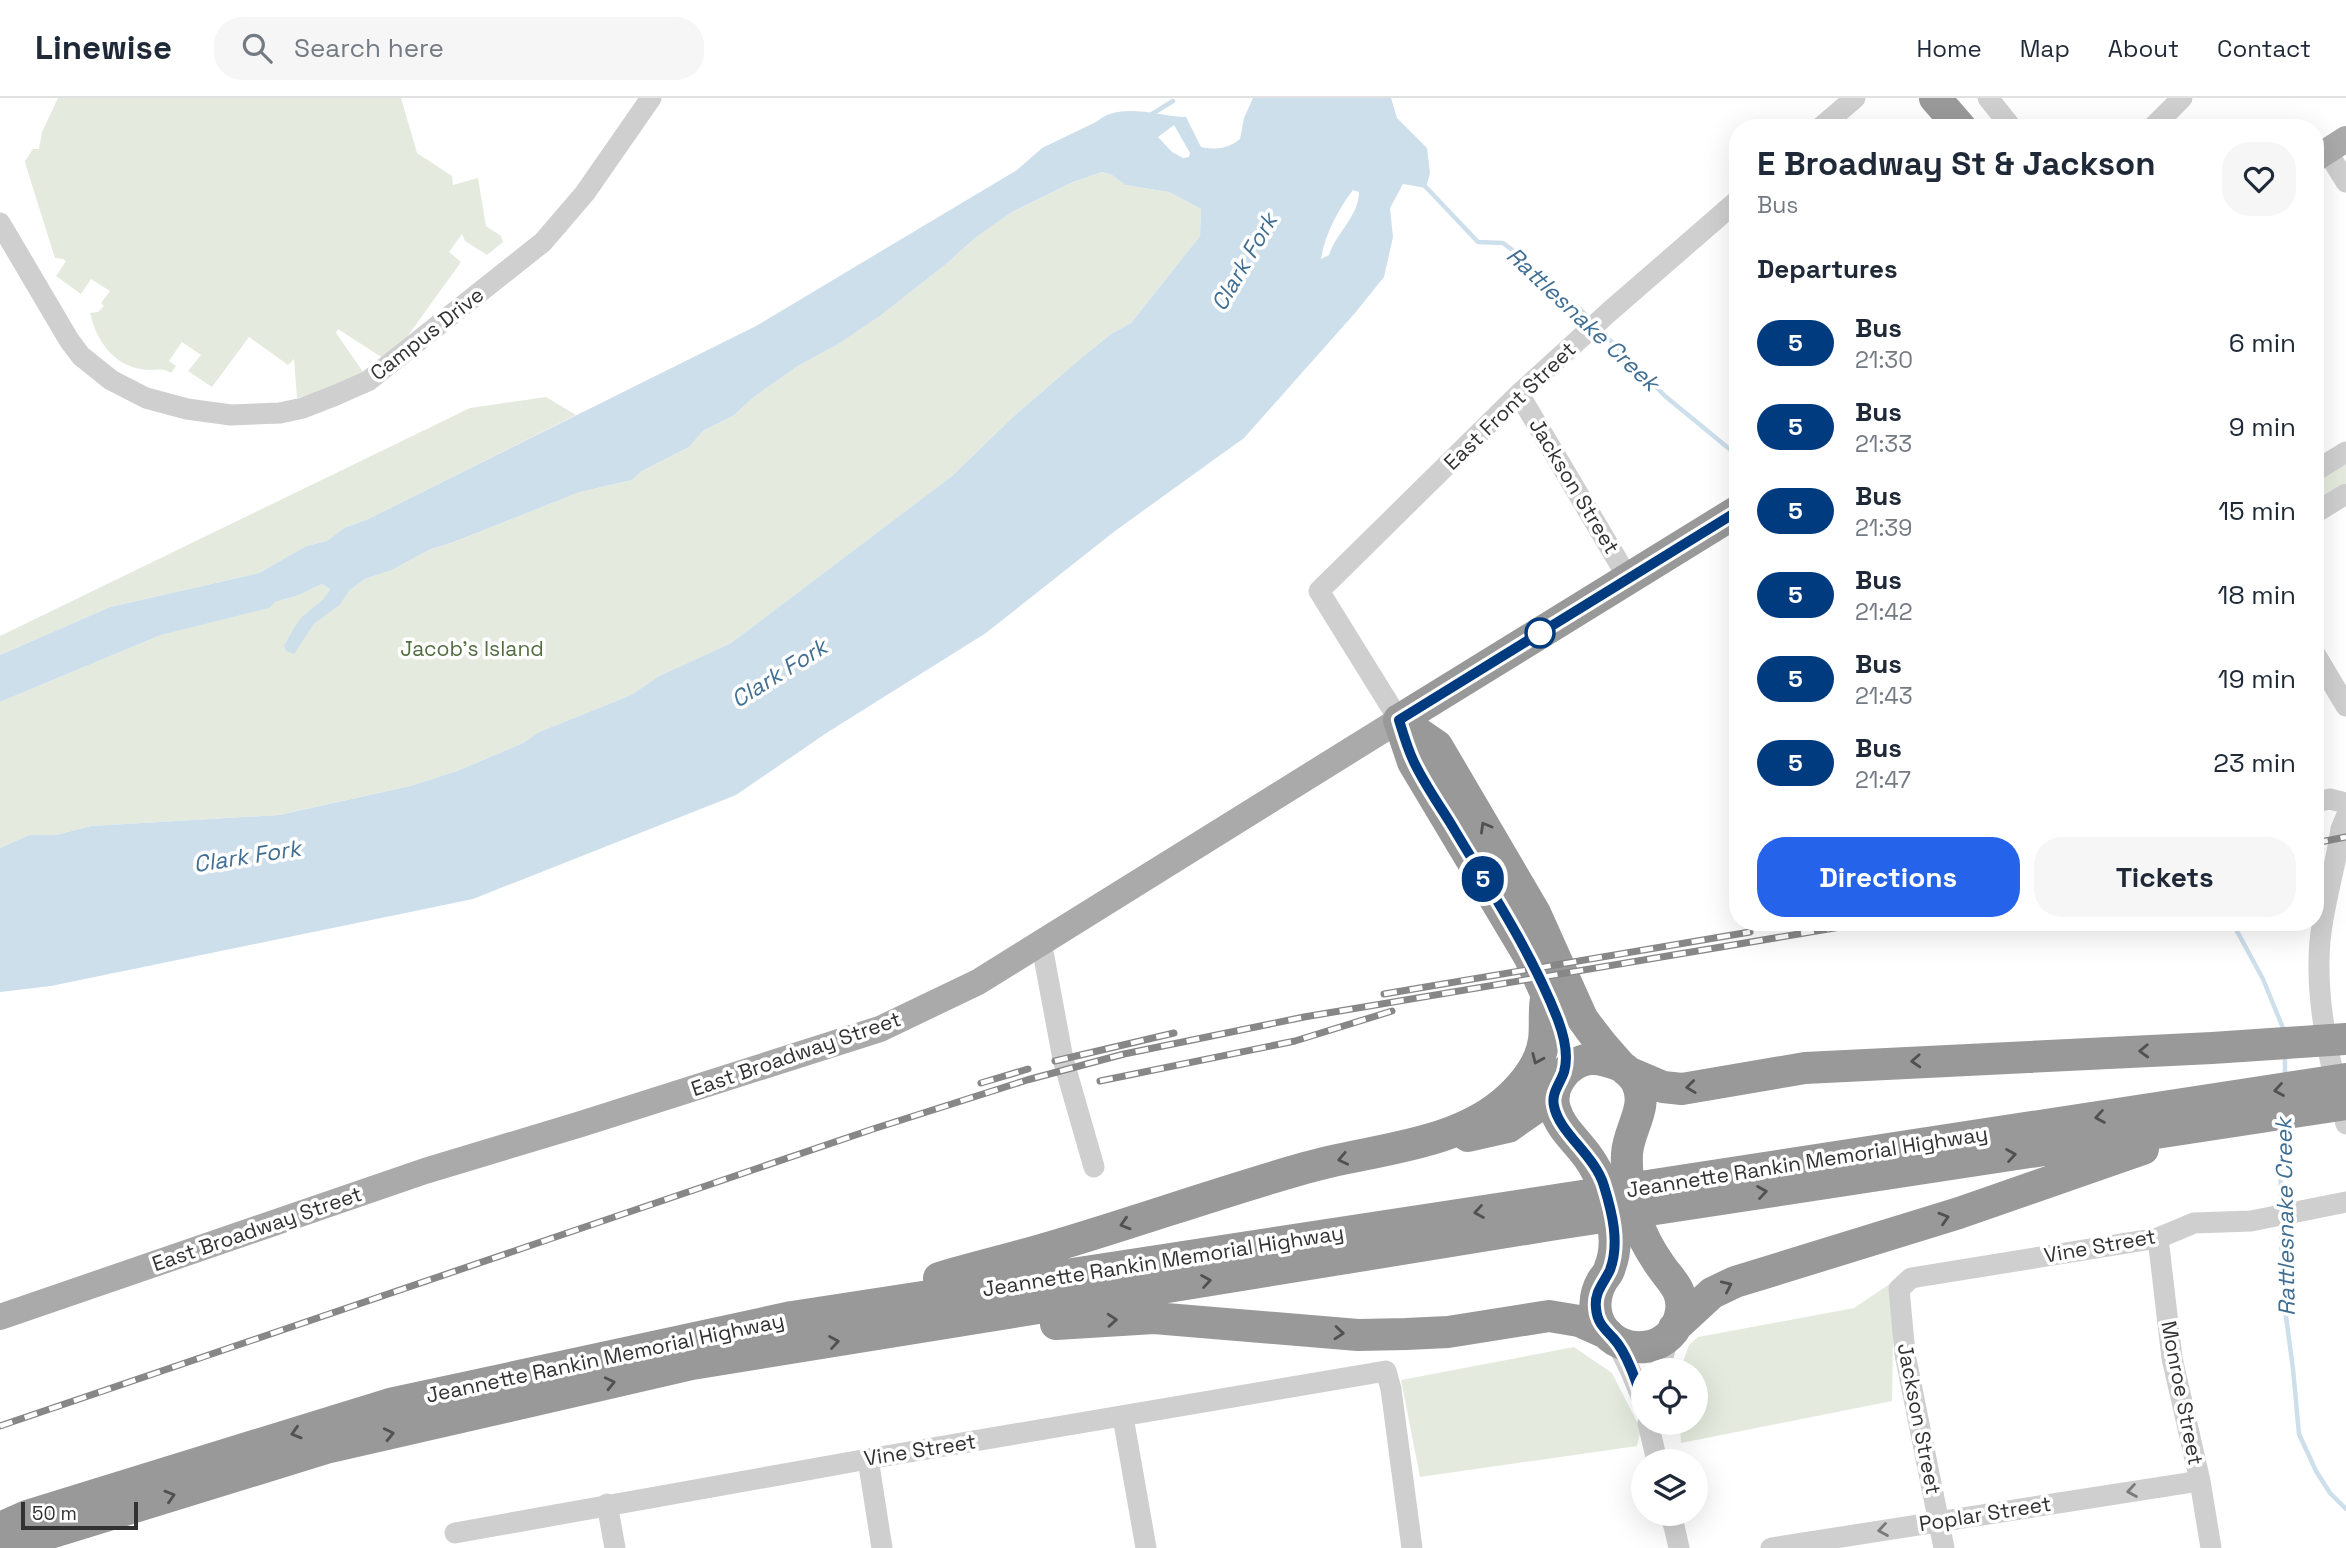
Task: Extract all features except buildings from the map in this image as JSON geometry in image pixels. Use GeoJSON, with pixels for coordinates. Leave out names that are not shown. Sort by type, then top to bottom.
{"type":"FeatureCollection","features":[{"type":"Feature","properties":{"kind":"highway"},"geometry":{"type":"LineString","coordinates":[[1935,98],[1953,119]]}},
{"type":"Feature","properties":{"kind":"highway","name":"East Broadway Street"},"geometry":{"type":"LineString","coordinates":[[1399,720],[1729,516]]}},
{"type":"Feature","properties":{"kind":"highway"},"geometry":{"type":"LineString","coordinates":[[1399,720],[1413,762],[1529,956],[1547,993],[1565,1043],[1559,1084],[1553,1102],[1558,1118],[1602,1178],[1609,1201],[1615,1244],[1609,1271],[1597,1292],[1595,1303],[1597,1318],[1611,1337]]}},
{"type":"Feature","properties":{"kind":"highway"},"geometry":{"type":"LineString","coordinates":[[1399,720],[1437,746],[1535,913],[1582,1018],[1626,1069],[1641,1094],[1641,1106],[1628,1145],[1627,1180],[1638,1223],[1661,1266],[1675,1283],[1680,1296],[1681,1310],[1671,1332]]}},
{"type":"Feature","properties":{"kind":"highway"},"geometry":{"type":"LineString","coordinates":[[792,1317],[1052,1247],[1308,1167],[1420,1142],[1467,1126],[1493,1111],[1523,1083],[1538,1061],[1544,1040],[1544,1005],[1547,993]]}},
{"type":"Feature","properties":{"kind":"highway"},"geometry":{"type":"LineString","coordinates":[[1420,1142],[1457,1138],[1508,1127],[1559,1084],[1573,1066],[1590,1059],[1600,1059],[1663,1087],[1682,1088],[1805,1068],[2346,1039]]}},
{"type":"Feature","properties":{"kind":"highway","name":"Jeannette Rankin Memorial Highway"},"geometry":{"type":"LineString","coordinates":[[2195,1119],[2346,1079]]}},
{"type":"Feature","properties":{"kind":"highway","name":"Jeannette Rankin Memorial Highway"},"geometry":{"type":"LineString","coordinates":[[0,1528],[27,1516],[390,1404],[792,1317],[1548,1213],[2195,1119],[2346,1104]]}},
{"type":"Feature","properties":{"kind":"highway"},"geometry":{"type":"LineString","coordinates":[[873,1336],[1154,1318],[1358,1335],[1406,1335],[1448,1332],[1549,1316],[1579,1321],[1628,1346],[1641,1349],[1654,1346],[1712,1293],[1735,1282],[1959,1213],[2139,1150],[2195,1119]]}},
{"type":"Feature","properties":{"kind":"highway"},"geometry":{"type":"LineString","coordinates":[[1572,1135],[1586,1142],[1604,1143],[1618,1139],[1635,1123]]}},
{"type":"Feature","properties":{"kind":"highway","name":"Jeannette Rankin Memorial Highway"},"geometry":{"type":"LineString","coordinates":[[12,1548],[37,1537],[326,1448],[692,1364],[873,1336],[1548,1213]]}},
{"type":"Feature","properties":{"kind":"highway"},"geometry":{"type":"LineString","coordinates":[[1609,1271],[1632,1262],[1661,1266]]}},
{"type":"Feature","properties":{"kind":"main road","name":"East Broadway Street"},"geometry":{"type":"LineString","coordinates":[[0,1317],[425,1171],[880,1029],[958,993],[1399,720]]}},
{"type":"Feature","properties":{"kind":"street","name":"Campus Drive"},"geometry":{"type":"LineString","coordinates":[[0,223],[69,340],[81,356],[103,375],[146,398],[187,409],[231,415],[280,413],[303,408],[369,381],[543,242],[585,193],[651,98]]}},
{"type":"Feature","properties":{"kind":"street"},"geometry":{"type":"LineString","coordinates":[[1830,119],[1855,98]]}},
{"type":"Feature","properties":{"kind":"street"},"geometry":{"type":"LineString","coordinates":[[1988,98],[2005,119]]}},
{"type":"Feature","properties":{"kind":"street"},"geometry":{"type":"LineString","coordinates":[[2161,119],[2182,98]]}},
{"type":"Feature","properties":{"kind":"street"},"geometry":{"type":"LineString","coordinates":[[2329,150],[2346,182]]}},
{"type":"Feature","properties":{"kind":"street","name":"East Front Street"},"geometry":{"type":"LineString","coordinates":[[1399,720],[1320,591],[1519,394],[1729,208]]}},
{"type":"Feature","properties":{"kind":"street","name":"Jackson Street"},"geometry":{"type":"LineString","coordinates":[[1519,394],[1628,578]]}},
{"type":"Feature","properties":{"kind":"street"},"geometry":{"type":"LineString","coordinates":[[2324,465],[2346,452]]}},
{"type":"Feature","properties":{"kind":"street"},"geometry":{"type":"LineString","coordinates":[[2324,507],[2346,494]]}},
{"type":"Feature","properties":{"kind":"street"},"geometry":{"type":"LineString","coordinates":[[2324,669],[2346,706]]}},
{"type":"Feature","properties":{"kind":"street"},"geometry":{"type":"LineString","coordinates":[[2324,800],[2346,803]]}},
{"type":"Feature","properties":{"kind":"street"},"geometry":{"type":"LineString","coordinates":[[2324,920],[2341,870],[2344,823]]}},
{"type":"Feature","properties":{"kind":"street"},"geometry":{"type":"LineString","coordinates":[[2323,931],[2319,959],[2320,994],[2330,1064],[2346,1124]]}},
{"type":"Feature","properties":{"kind":"street"},"geometry":{"type":"LineString","coordinates":[[1041,942],[1063,1059],[1094,1167]]}},
{"type":"Feature","properties":{"kind":"street","name":"Vine Street"},"geometry":{"type":"LineString","coordinates":[[1899,1289],[1911,1278],[2158,1238],[2194,1223],[2251,1221],[2346,1202]]}},
{"type":"Feature","properties":{"kind":"street","name":"Monroe Street"},"geometry":{"type":"LineString","coordinates":[[2158,1238],[2172,1358],[2200,1481],[2211,1548]]}},
{"type":"Feature","properties":{"kind":"street","name":"Jackson Street"},"geometry":{"type":"LineString","coordinates":[[1899,1289],[1905,1354],[1944,1548]]}},
{"type":"Feature","properties":{"kind":"street"},"geometry":{"type":"LineString","coordinates":[[1663,1358],[1671,1332]]}},
{"type":"Feature","properties":{"kind":"street"},"geometry":{"type":"LineString","coordinates":[[1611,1337],[1631,1372]]}},
{"type":"Feature","properties":{"kind":"street","name":"Vine Street"},"geometry":{"type":"LineString","coordinates":[[455,1533],[607,1504],[1386,1371],[1391,1389],[1412,1548]]}},
{"type":"Feature","properties":{"kind":"street"},"geometry":{"type":"LineString","coordinates":[[1124,1417],[1146,1548]]}},
{"type":"Feature","properties":{"kind":"street"},"geometry":{"type":"LineString","coordinates":[[867,1459],[882,1548]]}},
{"type":"Feature","properties":{"kind":"street","name":"Poplar Street"},"geometry":{"type":"LineString","coordinates":[[1771,1548],[2200,1481]]}},
{"type":"Feature","properties":{"kind":"street"},"geometry":{"type":"LineString","coordinates":[[607,1504],[615,1548]]}},
{"type":"Feature","properties":{"kind":"street"},"geometry":{"type":"LineString","coordinates":[[1675,1526],[1679,1548]]}},
{"type":"Feature","properties":{"kind":"green space"},"geometry":{"type":"Polygon","coordinates":[[[58,98],[401,98],[417,153],[452,176],[453,185],[478,178],[486,226],[501,236],[503,242],[487,255],[465,241],[462,234],[449,252],[461,262],[389,362],[338,329],[336,333],[368,379],[353,386],[297,398],[294,359],[288,365],[249,337],[212,387],[188,371],[201,355],[182,342],[169,361],[176,366],[171,373],[127,365],[103,344],[90,313],[98,312],[104,306],[101,303],[110,291],[91,279],[81,294],[56,276],[66,261],[55,258],[25,161],[33,149],[39,149],[42,132],[58,98]]]}},
{"type":"Feature","properties":{"kind":"green space","name":"Jacob's Island"},"geometry":{"type":"Polygon","coordinates":[[[1102,172],[1112,175],[1125,185],[1169,192],[1201,209],[1200,236],[1131,323],[1111,334],[1080,359],[1014,416],[952,476],[731,643],[659,676],[631,695],[539,732],[523,743],[457,771],[410,786],[279,815],[91,826],[56,835],[29,835],[0,848],[0,702],[161,635],[299,595],[322,584],[330,589],[319,603],[305,614],[299,645],[314,624],[340,605],[350,590],[365,579],[392,570],[431,549],[580,492],[632,480],[642,471],[689,447],[703,431],[733,416],[754,397],[798,366],[840,343],[880,316],[975,238],[1012,212],[1073,182],[1102,172]]]}},
{"type":"Feature","properties":{"kind":"green space"},"geometry":{"type":"Polygon","coordinates":[[[546,397],[576,415],[368,519],[344,528],[327,541],[306,546],[259,573],[110,607],[0,655],[0,636],[470,408],[546,397]]]}},
{"type":"Feature","properties":{"kind":"green space"},"geometry":{"type":"Polygon","coordinates":[[[2346,464],[2346,483],[2324,496],[2324,477],[2346,464]]]}},
{"type":"Feature","properties":{"kind":"green space"},"geometry":{"type":"Polygon","coordinates":[[[1894,1281],[1892,1401],[1681,1443],[1681,1435],[1708,1435],[1708,1358],[1684,1358],[1689,1345],[1698,1337],[1854,1308],[1894,1281]]]}},
{"type":"Feature","properties":{"kind":"green space"},"geometry":{"type":"Polygon","coordinates":[[[1574,1347],[1612,1373],[1631,1410],[1631,1435],[1640,1435],[1637,1446],[1420,1477],[1401,1380],[1574,1347]]]}},
{"type":"Feature","properties":{"kind":"water","name":"Clark Fork"},"geometry":{"type":"Polygon","coordinates":[[[1253,98],[1391,98],[1397,118],[1427,148],[1430,173],[1426,188],[1403,184],[1390,208],[1393,237],[1384,277],[1244,438],[1115,531],[986,633],[828,732],[736,795],[473,899],[51,986],[0,992],[0,848],[29,835],[56,835],[91,826],[279,815],[410,786],[457,771],[523,743],[539,732],[631,695],[659,676],[731,643],[952,476],[1014,416],[1080,359],[1111,334],[1131,323],[1200,236],[1201,209],[1169,192],[1125,185],[1112,175],[1102,172],[1073,182],[1012,212],[975,238],[880,316],[840,343],[798,366],[754,397],[733,416],[703,431],[689,447],[642,471],[632,480],[580,492],[431,549],[392,570],[365,579],[350,590],[340,605],[314,624],[294,654],[286,651],[284,646],[302,617],[327,594],[330,589],[322,584],[275,602],[269,608],[161,635],[0,702],[0,655],[110,607],[259,573],[306,546],[327,541],[344,528],[368,519],[756,326],[1017,170],[1042,148],[1106,116],[1116,112],[1139,111],[1186,117],[1201,147],[1212,148],[1226,147],[1240,139],[1244,118],[1253,98]],[[1174,125],[1158,137],[1172,152],[1183,158],[1189,157],[1190,153],[1174,125]],[[1353,190],[1333,223],[1321,259],[1329,255],[1355,209],[1359,192],[1353,190]]]}},
{"type":"Feature","properties":{"kind":"waterway"},"geometry":{"type":"LineString","coordinates":[[1147,117],[1173,101]]}},
{"type":"Feature","properties":{"kind":"waterway","name":"Rattlesnake Creek"},"geometry":{"type":"LineString","coordinates":[[1423,184],[1478,242],[1503,243],[1523,258],[1551,288],[1591,320]]}},
{"type":"Feature","properties":{"kind":"waterway","name":"Rattlesnake Creek"},"geometry":{"type":"LineString","coordinates":[[1599,329],[1665,396],[1729,449]]}},
{"type":"Feature","properties":{"kind":"waterway","name":"Rattlesnake Creek"},"geometry":{"type":"LineString","coordinates":[[2237,931],[2263,979],[2285,1033]]}},
{"type":"Feature","properties":{"kind":"waterway","name":"Rattlesnake Creek"},"geometry":{"type":"LineString","coordinates":[[2285,1056],[2285,1075]]}},
{"type":"Feature","properties":{"kind":"waterway","name":"Rattlesnake Creek"},"geometry":{"type":"LineString","coordinates":[[2280,1208],[2282,1126]]}},
{"type":"Feature","properties":{"kind":"waterway","name":"Rattlesnake Creek"},"geometry":{"type":"LineString","coordinates":[[2281,1220],[2282,1286],[2299,1434],[2316,1471],[2330,1493],[2346,1509]]}},
{"type":"Feature","properties":{"kind":"railway"},"geometry":{"type":"LineString","coordinates":[[2324,841],[2346,837]]}},
{"type":"Feature","properties":{"kind":"railway"},"geometry":{"type":"LineString","coordinates":[[0,1426],[873,1129],[1027,1080],[1124,1054],[1304,1017],[1816,931]]}},
{"type":"Feature","properties":{"kind":"railway"},"geometry":{"type":"LineString","coordinates":[[1384,994],[1750,932]]}},
{"type":"Feature","properties":{"kind":"railway"},"geometry":{"type":"LineString","coordinates":[[1100,1081],[1295,1041],[1392,1011]]}},
{"type":"Feature","properties":{"kind":"railway"},"geometry":{"type":"LineString","coordinates":[[1055,1061],[1174,1033]]}},
{"type":"Feature","properties":{"kind":"railway"},"geometry":{"type":"LineString","coordinates":[[981,1083],[1028,1069]]}},
{"type":"Feature","properties":{"kind":"bus line","name":"5"},"geometry":{"type":"LineString","coordinates":[[1631,1370],[1615,1339],[1601,1326],[1597,1318],[1597,1292],[1612,1260],[1614,1229],[1602,1178],[1562,1125],[1555,1110],[1554,1095],[1564,1073],[1566,1060],[1559,1022],[1529,956],[1413,762],[1399,720],[1729,517]]}}]}
